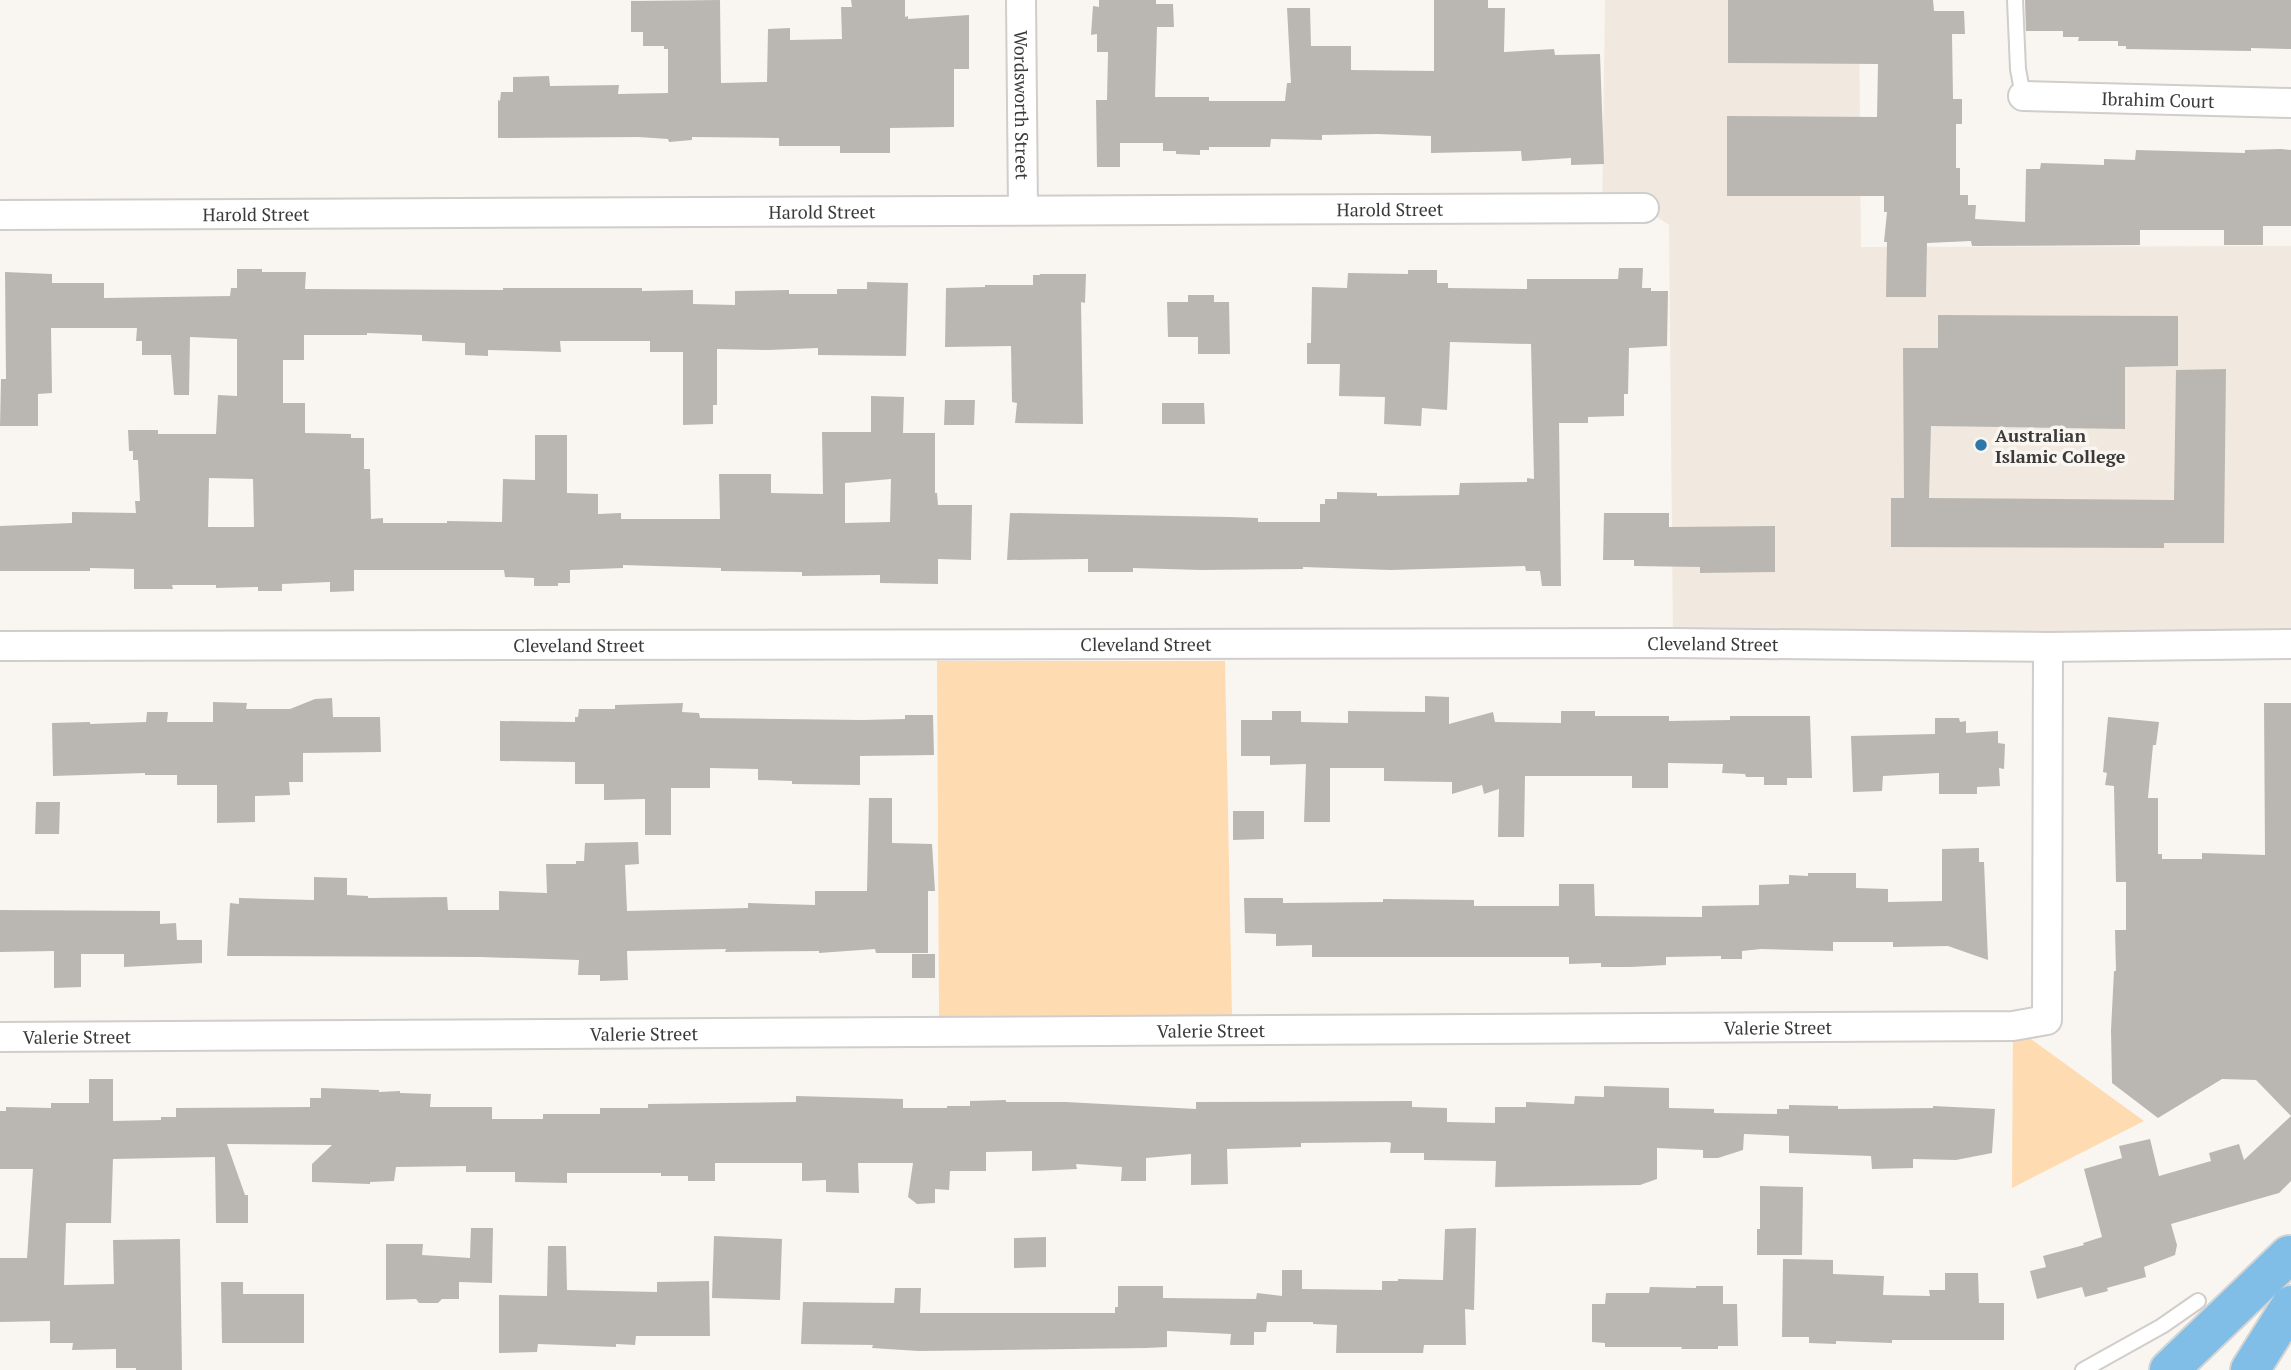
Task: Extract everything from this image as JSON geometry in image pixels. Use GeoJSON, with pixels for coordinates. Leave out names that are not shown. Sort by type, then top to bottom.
{"type":"FeatureCollection","features":[{"type":"Feature","properties":{"kind":"main road"},"geometry":{"type":"LineString","coordinates":[[2169,1370],[2290,1254]]}},
{"type":"Feature","properties":{"kind":"main road"},"geometry":{"type":"LineString","coordinates":[[2211,1370],[2234,1327],[2290,1254]]}},
{"type":"Feature","properties":{"kind":"main road"},"geometry":{"type":"LineString","coordinates":[[2250,1370],[2291,1305]]}},
{"type":"Feature","properties":{"kind":"main road"},"geometry":{"type":"LineString","coordinates":[[2276,1370],[2275,1359],[2279,1344],[2291,1314]]}},
{"type":"Feature","properties":{"kind":"street","name":"Wordsworth Street"},"geometry":{"type":"LineString","coordinates":[[1021,0],[1023,210]]}},
{"type":"Feature","properties":{"kind":"street","name":"Ibrahim Court"},"geometry":{"type":"LineString","coordinates":[[2023,96],[2291,103]]}},
{"type":"Feature","properties":{"kind":"street","name":"Harold Street"},"geometry":{"type":"LineString","coordinates":[[0,215],[1644,208]]}},
{"type":"Feature","properties":{"kind":"street","name":"Cleveland Street"},"geometry":{"type":"LineString","coordinates":[[0,646],[1673,643],[2048,647],[2291,644]]}},
{"type":"Feature","properties":{"kind":"street","name":"Valerie Street"},"geometry":{"type":"LineString","coordinates":[[0,1037],[2013,1026],[2047,1020],[2048,647]]}},
{"type":"Feature","properties":{"kind":"lane"},"geometry":{"type":"LineString","coordinates":[[2015,0],[2018,69],[2023,96]]}},
{"type":"Feature","properties":{"kind":"lane"},"geometry":{"type":"LineString","coordinates":[[2083,1370],[2162,1326],[2198,1301]]}},
{"type":"Feature","properties":{"kind":"shaded area","name":"Australian Islamic College"},"geometry":{"type":"Polygon","coordinates":[[[1605,0],[1859,0],[1861,247],[2291,246],[2291,644],[1673,643],[1669,225],[1644,208],[1602,215],[1605,0]]]}},
{"type":"Feature","properties":{"kind":"shaded area"},"geometry":{"type":"Polygon","coordinates":[[[937,661],[1225,661],[1232,1015],[939,1016],[937,661]]]}},
{"type":"Feature","properties":{"kind":"shaded area"},"geometry":{"type":"Polygon","coordinates":[[[2013,1026],[2144,1121],[2012,1188],[2013,1026]]]}},
{"type":"Feature","properties":{"kind":"building"},"geometry":{"type":"Polygon","coordinates":[[[720,0],[721,83],[767,82],[768,29],[790,28],[790,40],[842,39],[841,7],[852,7],[851,0],[905,0],[905,17],[908,16],[908,19],[969,15],[969,69],[954,69],[954,127],[890,128],[890,153],[840,153],[840,146],[779,146],[779,138],[692,137],[692,140],[669,142],[668,139],[638,137],[498,138],[498,100],[500,101],[501,92],[513,92],[513,77],[549,76],[550,86],[619,85],[618,94],[668,93],[668,49],[664,49],[664,46],[643,46],[643,32],[631,32],[631,1],[720,0]]]}},
{"type":"Feature","properties":{"kind":"building"},"geometry":{"type":"Polygon","coordinates":[[[1099,0],[1156,0],[1156,4],[1173,4],[1174,27],[1157,27],[1155,97],[1209,97],[1209,101],[1285,101],[1287,83],[1291,83],[1287,8],[1310,8],[1311,46],[1351,46],[1351,70],[1434,71],[1434,0],[1488,0],[1488,8],[1505,8],[1504,52],[1554,49],[1555,55],[1600,54],[1604,164],[1571,165],[1571,158],[1522,161],[1521,151],[1431,153],[1431,136],[1377,134],[1322,135],[1322,140],[1271,139],[1270,147],[1209,147],[1209,150],[1200,150],[1200,155],[1163,151],[1163,143],[1120,143],[1120,167],[1097,167],[1096,100],[1107,100],[1108,52],[1097,52],[1097,34],[1091,35],[1093,6],[1099,7],[1099,0]]]}},
{"type":"Feature","properties":{"kind":"building"},"geometry":{"type":"Polygon","coordinates":[[[1728,0],[1933,0],[1934,11],[1964,11],[1965,34],[1952,34],[1953,99],[1962,99],[1962,124],[1956,124],[1956,168],[1960,168],[1960,195],[1968,195],[1968,205],[1976,205],[1975,219],[2025,222],[2026,169],[2040,169],[2041,163],[2104,165],[2104,159],[2135,160],[2136,150],[2245,153],[2245,150],[2281,149],[2291,150],[2291,226],[2263,226],[2263,245],[2224,245],[2224,230],[2140,230],[2140,245],[1972,246],[1971,241],[1927,243],[1926,297],[1886,297],[1887,242],[1884,242],[1887,212],[1884,212],[1884,196],[1727,196],[1727,116],[1877,117],[1878,64],[1728,63],[1728,0]]]}},
{"type":"Feature","properties":{"kind":"building"},"geometry":{"type":"Polygon","coordinates":[[[2025,0],[2291,0],[2291,49],[2126,49],[2126,46],[2118,46],[2118,41],[2078,41],[2079,37],[2063,37],[2063,31],[2026,31],[2025,0]]]}},
{"type":"Feature","properties":{"kind":"building"},"geometry":{"type":"Polygon","coordinates":[[[1619,268],[1643,268],[1642,288],[1668,291],[1667,346],[1629,348],[1628,394],[1624,394],[1624,416],[1588,417],[1588,423],[1559,423],[1561,586],[1542,586],[1540,571],[1526,571],[1525,566],[1391,570],[1303,567],[1201,570],[1133,568],[1133,572],[1088,572],[1088,559],[1007,560],[1010,513],[1230,517],[1258,518],[1258,522],[1320,522],[1320,504],[1325,504],[1325,499],[1337,499],[1337,492],[1377,493],[1377,496],[1459,495],[1460,483],[1527,482],[1527,478],[1534,479],[1531,344],[1450,342],[1447,410],[1422,408],[1421,426],[1384,424],[1385,397],[1339,396],[1340,364],[1307,364],[1307,343],[1311,343],[1312,287],[1347,288],[1348,273],[1408,274],[1408,270],[1437,270],[1437,283],[1448,283],[1448,288],[1527,289],[1527,279],[1618,279],[1619,268]]]}},
{"type":"Feature","properties":{"kind":"building"},"geometry":{"type":"Polygon","coordinates":[[[237,269],[262,269],[262,272],[306,272],[305,289],[642,288],[642,291],[693,290],[693,304],[735,305],[735,291],[789,290],[789,294],[837,294],[837,289],[867,289],[867,282],[908,283],[906,356],[818,355],[818,348],[717,349],[717,405],[713,405],[713,424],[683,425],[683,352],[650,352],[650,341],[560,341],[561,352],[488,350],[488,356],[465,355],[465,343],[422,341],[422,335],[304,335],[304,360],[283,360],[283,403],[305,403],[305,433],[351,434],[351,438],[364,438],[364,469],[370,469],[371,519],[383,518],[383,523],[447,523],[502,522],[503,479],[535,480],[535,435],[567,435],[567,493],[598,494],[598,514],[621,513],[621,519],[720,519],[719,474],[771,474],[771,493],[823,494],[822,432],[871,432],[871,396],[904,397],[903,433],[935,433],[935,493],[938,505],[972,505],[971,560],[938,559],[938,584],[880,583],[880,575],[802,576],[802,572],[721,571],[721,568],[623,565],[623,568],[570,570],[570,583],[558,583],[558,586],[534,586],[534,578],[505,577],[504,570],[354,570],[354,591],[330,592],[330,582],[282,584],[282,591],[258,591],[258,587],[216,588],[216,585],[172,585],[173,589],[134,589],[134,569],[0,571],[0,526],[72,523],[72,512],[136,513],[135,501],[140,501],[138,460],[133,460],[133,451],[129,451],[128,430],[158,430],[158,434],[216,434],[218,395],[237,396],[237,339],[190,337],[189,395],[174,395],[171,355],[142,355],[142,341],[136,341],[137,328],[51,328],[52,393],[38,394],[38,426],[0,426],[1,379],[6,379],[5,272],[52,274],[52,283],[104,283],[104,298],[230,296],[231,288],[237,288],[237,269]],[[209,478],[208,527],[254,527],[253,479],[209,478]],[[891,479],[845,483],[845,523],[890,522],[891,479]]]}},
{"type":"Feature","properties":{"kind":"building"},"geometry":{"type":"Polygon","coordinates":[[[1086,274],[1085,303],[1081,302],[1083,424],[1015,423],[1017,403],[1012,402],[1011,346],[945,347],[946,288],[1033,285],[1033,275],[1086,274]]]}},
{"type":"Feature","properties":{"kind":"building"},"geometry":{"type":"Polygon","coordinates":[[[1188,295],[1214,295],[1214,302],[1229,302],[1230,354],[1198,354],[1198,337],[1168,337],[1167,302],[1188,302],[1188,295]]]}},
{"type":"Feature","properties":{"kind":"building"},"geometry":{"type":"Polygon","coordinates":[[[1938,315],[2178,316],[2178,366],[2125,367],[2125,429],[1931,426],[1929,498],[2174,500],[2176,370],[2226,369],[2224,543],[2164,543],[2164,548],[1891,547],[1891,498],[1904,498],[1903,348],[1938,348],[1938,315]]]}},
{"type":"Feature","properties":{"kind":"building"},"geometry":{"type":"Polygon","coordinates":[[[945,400],[975,400],[974,425],[944,425],[945,400]]]}},
{"type":"Feature","properties":{"kind":"building"},"geometry":{"type":"Polygon","coordinates":[[[1162,403],[1204,403],[1205,424],[1162,424],[1162,403]]]}},
{"type":"Feature","properties":{"kind":"building"},"geometry":{"type":"Polygon","coordinates":[[[1604,513],[1669,513],[1669,527],[1775,526],[1775,572],[1700,573],[1700,567],[1634,566],[1634,560],[1603,560],[1604,513]]]}},
{"type":"Feature","properties":{"kind":"building"},"geometry":{"type":"Polygon","coordinates":[[[1425,696],[1449,697],[1449,724],[1493,712],[1495,722],[1561,723],[1561,711],[1595,711],[1595,716],[1669,716],[1669,721],[1730,720],[1730,716],[1810,716],[1812,778],[1787,778],[1787,785],[1764,785],[1764,777],[1722,773],[1723,764],[1668,763],[1668,788],[1632,788],[1632,776],[1525,776],[1524,837],[1498,837],[1499,789],[1484,794],[1482,785],[1452,794],[1452,782],[1384,781],[1384,768],[1330,768],[1330,822],[1304,822],[1306,764],[1270,765],[1270,756],[1241,756],[1241,720],[1272,720],[1272,711],[1301,711],[1301,722],[1348,723],[1348,711],[1425,712],[1425,696]]]}},
{"type":"Feature","properties":{"kind":"building"},"geometry":{"type":"Polygon","coordinates":[[[332,698],[333,717],[380,717],[381,752],[303,753],[303,782],[289,782],[290,795],[255,796],[255,822],[217,823],[217,785],[177,785],[177,775],[145,773],[53,776],[52,723],[146,722],[147,712],[168,712],[167,722],[213,722],[213,702],[247,703],[246,709],[290,709],[315,699],[332,698]]]}},
{"type":"Feature","properties":{"kind":"building"},"geometry":{"type":"Polygon","coordinates":[[[683,703],[682,712],[699,713],[700,718],[862,720],[933,715],[934,755],[860,756],[860,785],[792,784],[792,781],[758,780],[758,769],[710,768],[710,788],[671,788],[671,835],[645,835],[645,799],[604,800],[604,784],[575,784],[575,762],[500,761],[500,721],[575,722],[579,709],[683,703]]]}},
{"type":"Feature","properties":{"kind":"building"},"geometry":{"type":"Polygon","coordinates":[[[2264,703],[2291,703],[2291,1116],[2256,1080],[2222,1079],[2158,1118],[2112,1083],[2115,930],[2126,930],[2126,882],[2116,882],[2114,786],[2105,785],[2107,773],[2103,772],[2108,717],[2159,722],[2156,745],[2153,745],[2148,798],[2158,798],[2158,854],[2162,854],[2162,859],[2202,859],[2202,853],[2265,855],[2264,703]]]}},
{"type":"Feature","properties":{"kind":"building"},"geometry":{"type":"Polygon","coordinates":[[[1935,718],[1959,718],[1960,722],[1966,721],[1966,733],[1998,731],[1998,743],[2005,744],[2004,769],[1999,768],[2000,786],[1977,787],[1977,794],[1939,794],[1939,773],[1883,776],[1882,791],[1853,792],[1851,736],[1935,734],[1935,718]]]}},
{"type":"Feature","properties":{"kind":"building"},"geometry":{"type":"Polygon","coordinates":[[[869,798],[892,798],[892,843],[932,844],[935,891],[928,891],[928,953],[876,953],[875,949],[819,953],[725,952],[726,949],[627,951],[628,980],[600,981],[600,975],[578,975],[579,960],[227,956],[230,903],[239,904],[239,898],[314,900],[314,877],[347,878],[347,895],[368,898],[447,897],[448,910],[499,910],[499,891],[547,893],[546,864],[576,864],[576,861],[584,861],[585,843],[638,842],[639,864],[625,865],[627,911],[748,908],[748,903],[815,905],[815,891],[867,891],[869,798]]]}},
{"type":"Feature","properties":{"kind":"building"},"geometry":{"type":"Polygon","coordinates":[[[36,802],[60,802],[59,834],[35,834],[36,802]]]}},
{"type":"Feature","properties":{"kind":"building"},"geometry":{"type":"Polygon","coordinates":[[[1233,811],[1264,811],[1264,839],[1233,840],[1233,811]]]}},
{"type":"Feature","properties":{"kind":"building"},"geometry":{"type":"Polygon","coordinates":[[[1979,848],[1979,862],[1984,862],[1988,960],[1948,946],[1893,947],[1893,942],[1833,942],[1833,951],[1742,951],[1742,959],[1721,959],[1721,956],[1666,957],[1666,965],[1631,967],[1601,967],[1601,963],[1569,964],[1569,957],[1312,957],[1312,945],[1276,946],[1276,934],[1245,933],[1244,898],[1283,898],[1283,903],[1383,902],[1383,899],[1474,900],[1474,906],[1559,906],[1559,884],[1594,884],[1595,916],[1702,917],[1702,906],[1759,905],[1759,885],[1789,884],[1789,875],[1856,873],[1856,888],[1888,889],[1888,902],[1942,901],[1942,849],[1979,848]]]}},
{"type":"Feature","properties":{"kind":"building"},"geometry":{"type":"Polygon","coordinates":[[[0,910],[160,911],[160,924],[176,923],[177,940],[202,940],[202,963],[124,967],[124,954],[81,954],[81,987],[54,988],[54,951],[0,952],[0,910]]]}},
{"type":"Feature","properties":{"kind":"building"},"geometry":{"type":"Polygon","coordinates":[[[912,954],[935,954],[935,978],[912,978],[912,954]]]}},
{"type":"Feature","properties":{"kind":"building"},"geometry":{"type":"Polygon","coordinates":[[[89,1079],[113,1079],[113,1121],[176,1117],[176,1108],[310,1107],[310,1098],[321,1098],[321,1088],[431,1094],[430,1107],[492,1107],[492,1119],[543,1119],[543,1114],[600,1114],[600,1108],[648,1108],[648,1104],[796,1102],[796,1096],[903,1099],[903,1108],[947,1108],[970,1106],[970,1101],[1006,1100],[1196,1109],[1196,1102],[1412,1101],[1412,1107],[1447,1108],[1447,1122],[1495,1123],[1495,1107],[1526,1107],[1526,1102],[1574,1104],[1575,1096],[1604,1097],[1604,1086],[1669,1088],[1669,1108],[1714,1109],[1714,1113],[1777,1114],[1777,1109],[1789,1109],[1789,1105],[1838,1106],[1838,1109],[1933,1106],[1995,1109],[1992,1153],[1956,1160],[1913,1159],[1913,1168],[1872,1169],[1871,1156],[1789,1153],[1789,1136],[1744,1134],[1743,1150],[1718,1158],[1703,1158],[1703,1150],[1657,1148],[1657,1179],[1640,1185],[1495,1187],[1496,1161],[1424,1160],[1424,1153],[1390,1153],[1391,1143],[1388,1142],[1301,1143],[1301,1147],[1227,1149],[1228,1184],[1191,1185],[1191,1154],[1146,1158],[1146,1181],[1121,1181],[1122,1167],[1076,1164],[1077,1169],[1032,1171],[1032,1151],[986,1152],[986,1171],[950,1171],[949,1190],[935,1189],[935,1203],[917,1204],[908,1197],[913,1163],[858,1163],[859,1193],[826,1192],[826,1180],[802,1181],[802,1163],[715,1163],[715,1181],[688,1181],[688,1176],[661,1176],[661,1173],[567,1173],[567,1183],[515,1182],[515,1172],[466,1172],[466,1166],[396,1167],[394,1181],[370,1184],[312,1182],[312,1164],[332,1145],[227,1144],[245,1195],[248,1195],[248,1223],[216,1223],[215,1157],[113,1159],[111,1223],[66,1223],[64,1285],[114,1284],[113,1240],[180,1239],[182,1370],[136,1370],[116,1368],[116,1349],[72,1350],[73,1343],[50,1343],[50,1321],[0,1322],[0,1258],[27,1258],[33,1169],[0,1169],[0,1111],[6,1111],[6,1107],[51,1108],[51,1103],[89,1103],[89,1079]]]}},
{"type":"Feature","properties":{"kind":"building"},"geometry":{"type":"Polygon","coordinates":[[[2291,1116],[2291,1181],[2279,1193],[2171,1224],[2177,1245],[2175,1255],[2144,1267],[2146,1277],[2085,1297],[2082,1287],[2037,1299],[2030,1271],[2046,1267],[2043,1256],[2102,1237],[2084,1169],[2122,1158],[2119,1146],[2150,1139],[2159,1176],[2211,1161],[2209,1153],[2239,1144],[2244,1160],[2291,1116]]]}},
{"type":"Feature","properties":{"kind":"building"},"geometry":{"type":"Polygon","coordinates":[[[1760,1186],[1803,1187],[1802,1255],[1757,1255],[1760,1186]]]}},
{"type":"Feature","properties":{"kind":"building"},"geometry":{"type":"Polygon","coordinates":[[[471,1228],[493,1228],[492,1283],[459,1282],[459,1299],[442,1299],[438,1303],[419,1303],[416,1299],[386,1300],[386,1244],[423,1244],[422,1255],[470,1258],[471,1228]]]}},
{"type":"Feature","properties":{"kind":"building"},"geometry":{"type":"Polygon","coordinates":[[[1476,1228],[1474,1310],[1465,1309],[1466,1345],[1424,1345],[1423,1353],[1336,1353],[1337,1325],[1313,1322],[1267,1322],[1266,1332],[1254,1332],[1254,1345],[1230,1345],[1231,1334],[1167,1331],[1167,1347],[1146,1348],[919,1351],[872,1348],[873,1345],[801,1344],[803,1302],[894,1303],[895,1288],[921,1288],[920,1313],[1115,1313],[1115,1307],[1118,1307],[1118,1286],[1163,1286],[1163,1298],[1256,1299],[1257,1293],[1282,1296],[1282,1270],[1302,1270],[1302,1289],[1382,1290],[1382,1281],[1443,1280],[1445,1229],[1476,1228]]]}},
{"type":"Feature","properties":{"kind":"building"},"geometry":{"type":"Polygon","coordinates":[[[714,1236],[782,1239],[780,1300],[712,1298],[714,1236]]]}},
{"type":"Feature","properties":{"kind":"building"},"geometry":{"type":"Polygon","coordinates":[[[1046,1237],[1046,1267],[1014,1268],[1014,1238],[1046,1237]]]}},
{"type":"Feature","properties":{"kind":"building"},"geometry":{"type":"Polygon","coordinates":[[[548,1246],[566,1246],[567,1290],[657,1292],[657,1282],[709,1281],[710,1336],[636,1336],[635,1345],[616,1344],[616,1347],[538,1344],[537,1352],[499,1353],[499,1295],[547,1296],[548,1246]]]}},
{"type":"Feature","properties":{"kind":"building"},"geometry":{"type":"Polygon","coordinates":[[[1783,1259],[1833,1260],[1833,1274],[1884,1276],[1883,1295],[1930,1296],[1929,1290],[1945,1290],[1945,1273],[1978,1273],[1979,1303],[2004,1303],[2004,1340],[1892,1340],[1892,1343],[1836,1341],[1836,1344],[1809,1343],[1809,1337],[1782,1337],[1783,1259]]]}},
{"type":"Feature","properties":{"kind":"building"},"geometry":{"type":"Polygon","coordinates":[[[221,1282],[243,1282],[243,1294],[304,1294],[304,1343],[222,1343],[221,1282]]]}},
{"type":"Feature","properties":{"kind":"building"},"geometry":{"type":"Polygon","coordinates":[[[1723,1286],[1723,1304],[1737,1304],[1738,1346],[1718,1346],[1718,1349],[1605,1347],[1605,1343],[1592,1342],[1592,1304],[1605,1304],[1606,1293],[1649,1293],[1650,1287],[1723,1286]]]}},
{"type":"Feature","properties":{"kind":"place","name":"Australian Islamic College"},"geometry":{"type":"Point","coordinates":[1981,445]}}]}
